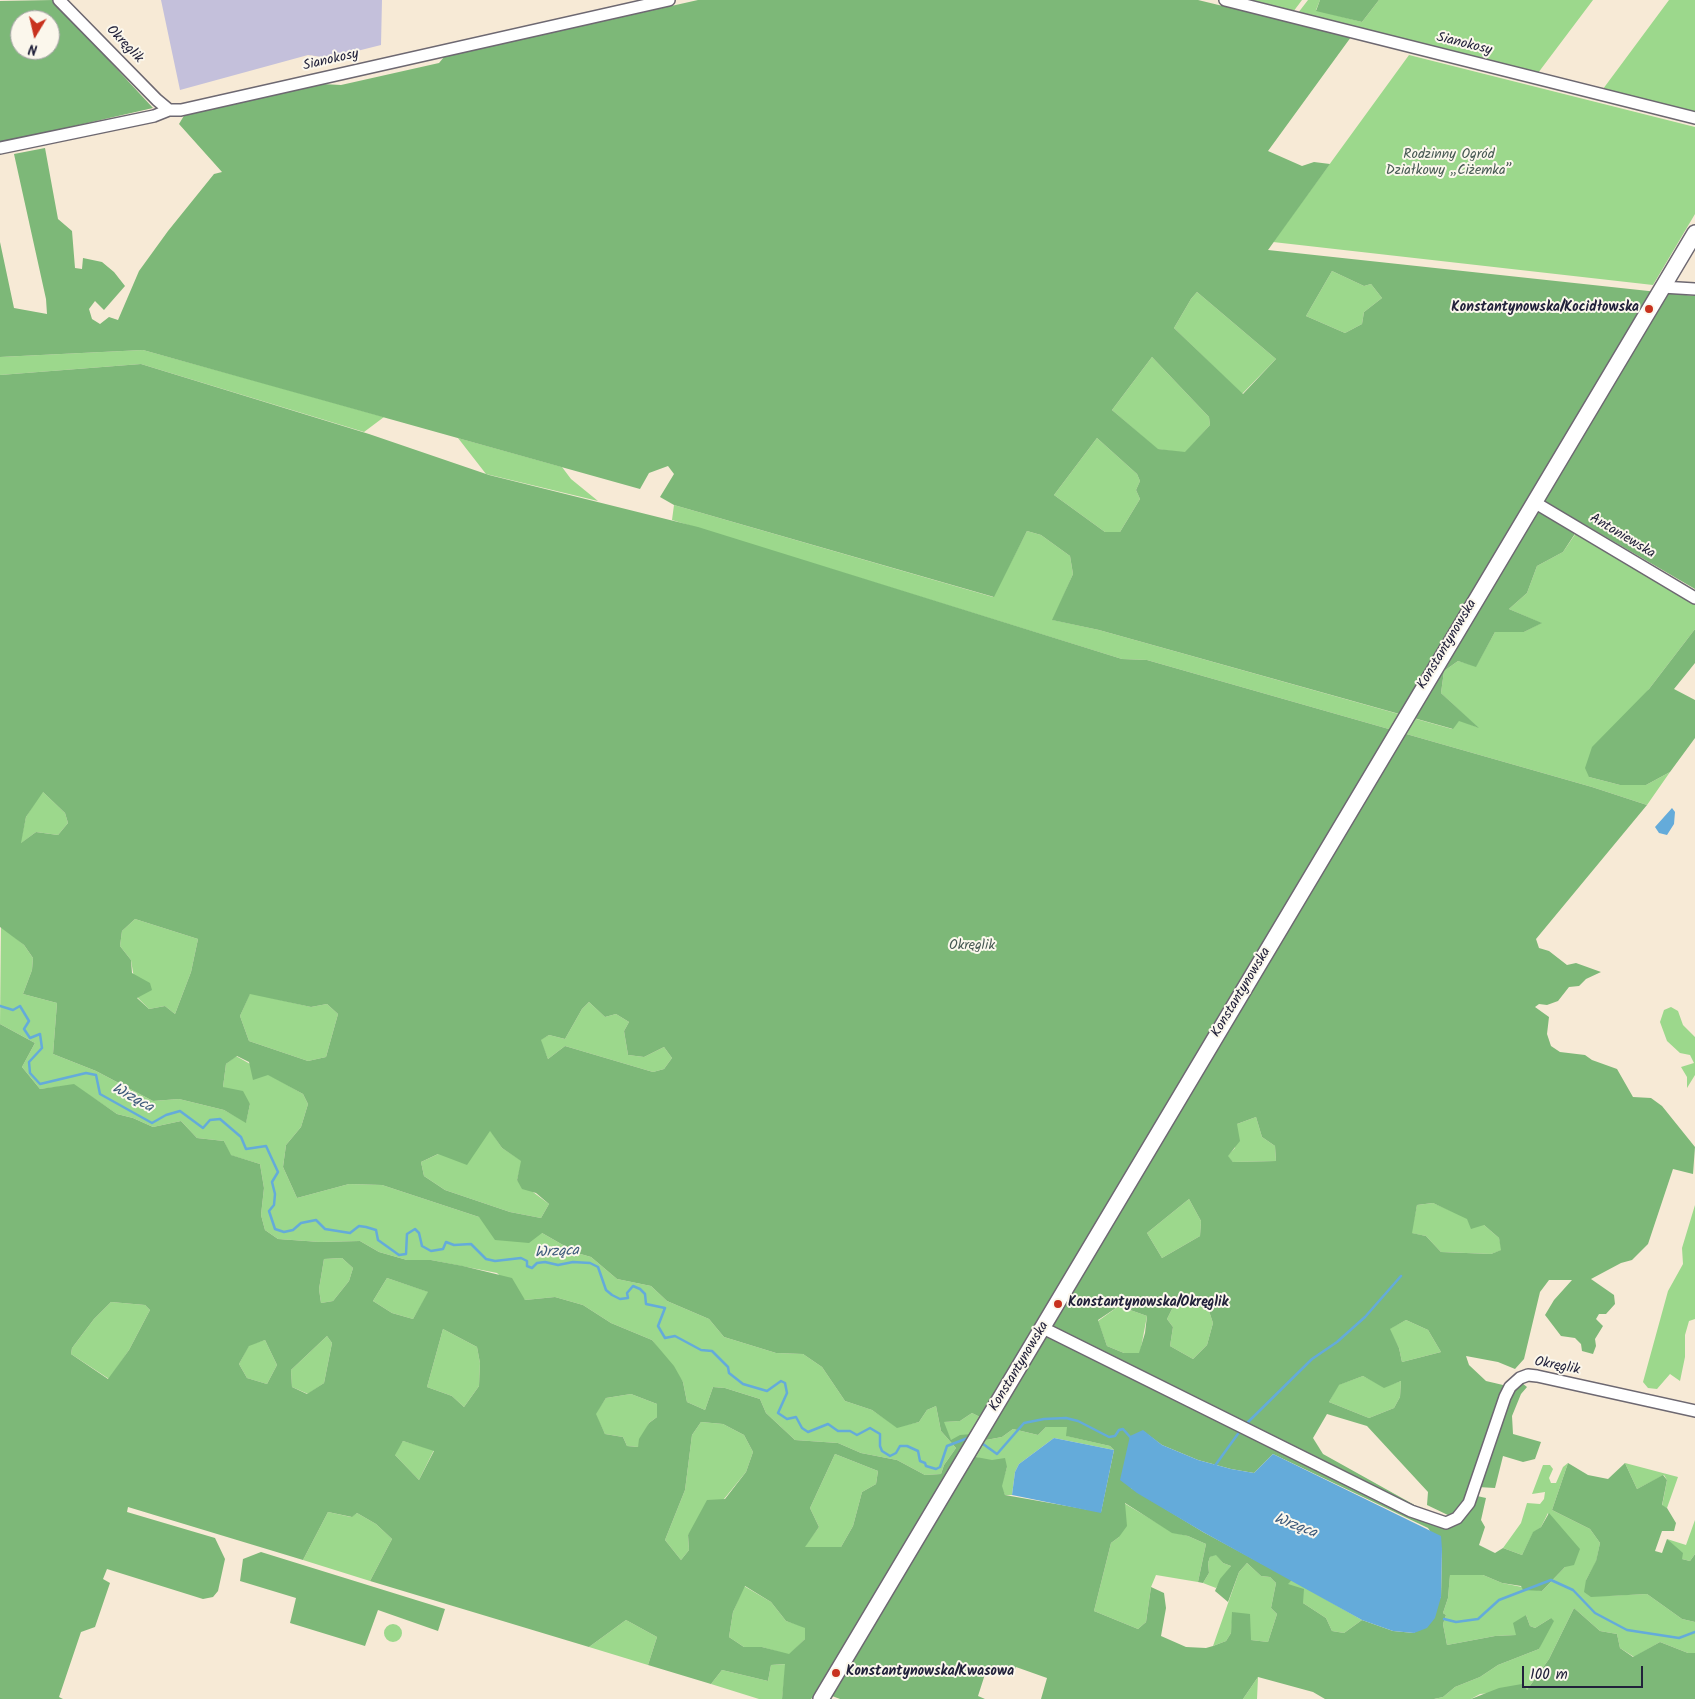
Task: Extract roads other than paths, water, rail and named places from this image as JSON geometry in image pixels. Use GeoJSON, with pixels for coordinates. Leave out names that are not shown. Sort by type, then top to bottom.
{"type":"FeatureCollection","features":[{"type":"Feature","properties":{"kind":"main road","name":"Konstantynowska"},"geometry":{"type":"LineString","coordinates":[[821,1699],[1695,233]]}},
{"type":"Feature","properties":{"kind":"street","name":"Okręglik"},"geometry":{"type":"LineString","coordinates":[[59,0],[169,110]]}},
{"type":"Feature","properties":{"kind":"street","name":"Sianokosy"},"geometry":{"type":"LineString","coordinates":[[0,148],[154,116],[169,110],[181,110],[669,0]]}},
{"type":"Feature","properties":{"kind":"street","name":"Sianokosy"},"geometry":{"type":"LineString","coordinates":[[1225,0],[1695,118]]}},
{"type":"Feature","properties":{"kind":"street"},"geometry":{"type":"LineString","coordinates":[[1662,287],[1695,290]]}},
{"type":"Feature","properties":{"kind":"street","name":"Antoniewska"},"geometry":{"type":"LineString","coordinates":[[1534,502],[1695,598]]}},
{"type":"Feature","properties":{"kind":"street","name":"Okręglik"},"geometry":{"type":"LineString","coordinates":[[1043,1328],[1411,1511],[1446,1523],[1457,1518],[1469,1503],[1505,1397],[1510,1388],[1520,1378],[1537,1376],[1695,1411]]}},
{"type":"Feature","properties":{"kind":"water"},"geometry":{"type":"Polygon","coordinates":[[[1672,808],[1675,812],[1674,824],[1667,835],[1659,833],[1655,827],[1672,808]]]}},
{"type":"Feature","properties":{"kind":"water"},"geometry":{"type":"Polygon","coordinates":[[[1143,1430],[1162,1445],[1198,1460],[1231,1469],[1254,1473],[1273,1454],[1441,1536],[1441,1597],[1435,1618],[1427,1628],[1414,1633],[1393,1631],[1362,1620],[1203,1532],[1137,1493],[1120,1480],[1130,1436],[1143,1430]]]}},
{"type":"Feature","properties":{"kind":"water"},"geometry":{"type":"Polygon","coordinates":[[[1054,1438],[1114,1450],[1101,1513],[1012,1495],[1015,1472],[1019,1464],[1054,1438]]]}},
{"type":"Feature","properties":{"kind":"waterway","name":"Wrząca"},"geometry":{"type":"LineString","coordinates":[[0,1006],[13,1010],[20,1006],[29,1021],[24,1029],[30,1038],[40,1034],[42,1048],[29,1062],[30,1073],[40,1084],[86,1073],[96,1075],[100,1094],[152,1123],[166,1115],[180,1111],[203,1128],[210,1120],[220,1119],[241,1137],[246,1149],[266,1146],[278,1172],[272,1182],[275,1194],[274,1205],[269,1211],[275,1229],[284,1232],[293,1230],[301,1223],[316,1220],[325,1229],[350,1233],[359,1226],[366,1227],[376,1230],[378,1240],[399,1255],[406,1254],[407,1234],[415,1229],[419,1233],[422,1246],[431,1251],[443,1249],[446,1242],[454,1245],[471,1244],[486,1259],[495,1261],[521,1258],[527,1261],[527,1266],[532,1268],[537,1263],[545,1262],[558,1265],[573,1262],[590,1263],[598,1267],[606,1290],[612,1295],[620,1299],[628,1298],[627,1293],[633,1286],[645,1294],[646,1304],[665,1308],[658,1326],[665,1338],[675,1336],[701,1350],[712,1351],[728,1367],[729,1373],[743,1384],[767,1391],[781,1381],[785,1383],[787,1393],[778,1413],[787,1419],[796,1417],[802,1428],[808,1432],[828,1424],[838,1431],[850,1431],[857,1435],[870,1428],[880,1434],[882,1451],[890,1456],[896,1453],[900,1446],[907,1446],[918,1451],[920,1461],[925,1463],[926,1466],[936,1469],[940,1467],[947,1446],[968,1438]]}},
{"type":"Feature","properties":{"kind":"waterway"},"geometry":{"type":"LineString","coordinates":[[1245,1425],[1312,1359],[1337,1342],[1365,1317],[1401,1276]]}},
{"type":"Feature","properties":{"kind":"waterway","name":"Wrząca"},"geometry":{"type":"LineString","coordinates":[[983,1444],[997,1454],[1024,1423],[1044,1419],[1066,1418],[1078,1421],[1109,1437],[1115,1436],[1119,1430],[1123,1429],[1131,1438]]}},
{"type":"Feature","properties":{"kind":"waterway"},"geometry":{"type":"LineString","coordinates":[[1214,1467],[1240,1431]]}},
{"type":"Feature","properties":{"kind":"waterway","name":"Wrząca"},"geometry":{"type":"LineString","coordinates":[[1444,1619],[1456,1622],[1478,1619],[1499,1600],[1551,1580],[1573,1590],[1595,1613],[1627,1630],[1679,1638],[1695,1632]]}},
{"type":"Feature","properties":{"kind":"place","name":"Konstantynowska/Kocidłowska"},"geometry":{"type":"Point","coordinates":[1649,309]}},
{"type":"Feature","properties":{"kind":"place","name":"Konstantynowska/Okręglik"},"geometry":{"type":"Point","coordinates":[1058,1304]}},
{"type":"Feature","properties":{"kind":"place","name":"Konstantynowska/Kwasowa"},"geometry":{"type":"Point","coordinates":[836,1673]}},
{"type":"Feature","properties":{"kind":"park label","name":"Rodzinny Ogród Działkowy „Ciżemka”"},"geometry":{"type":"Point","coordinates":[1449,164]}}]}
